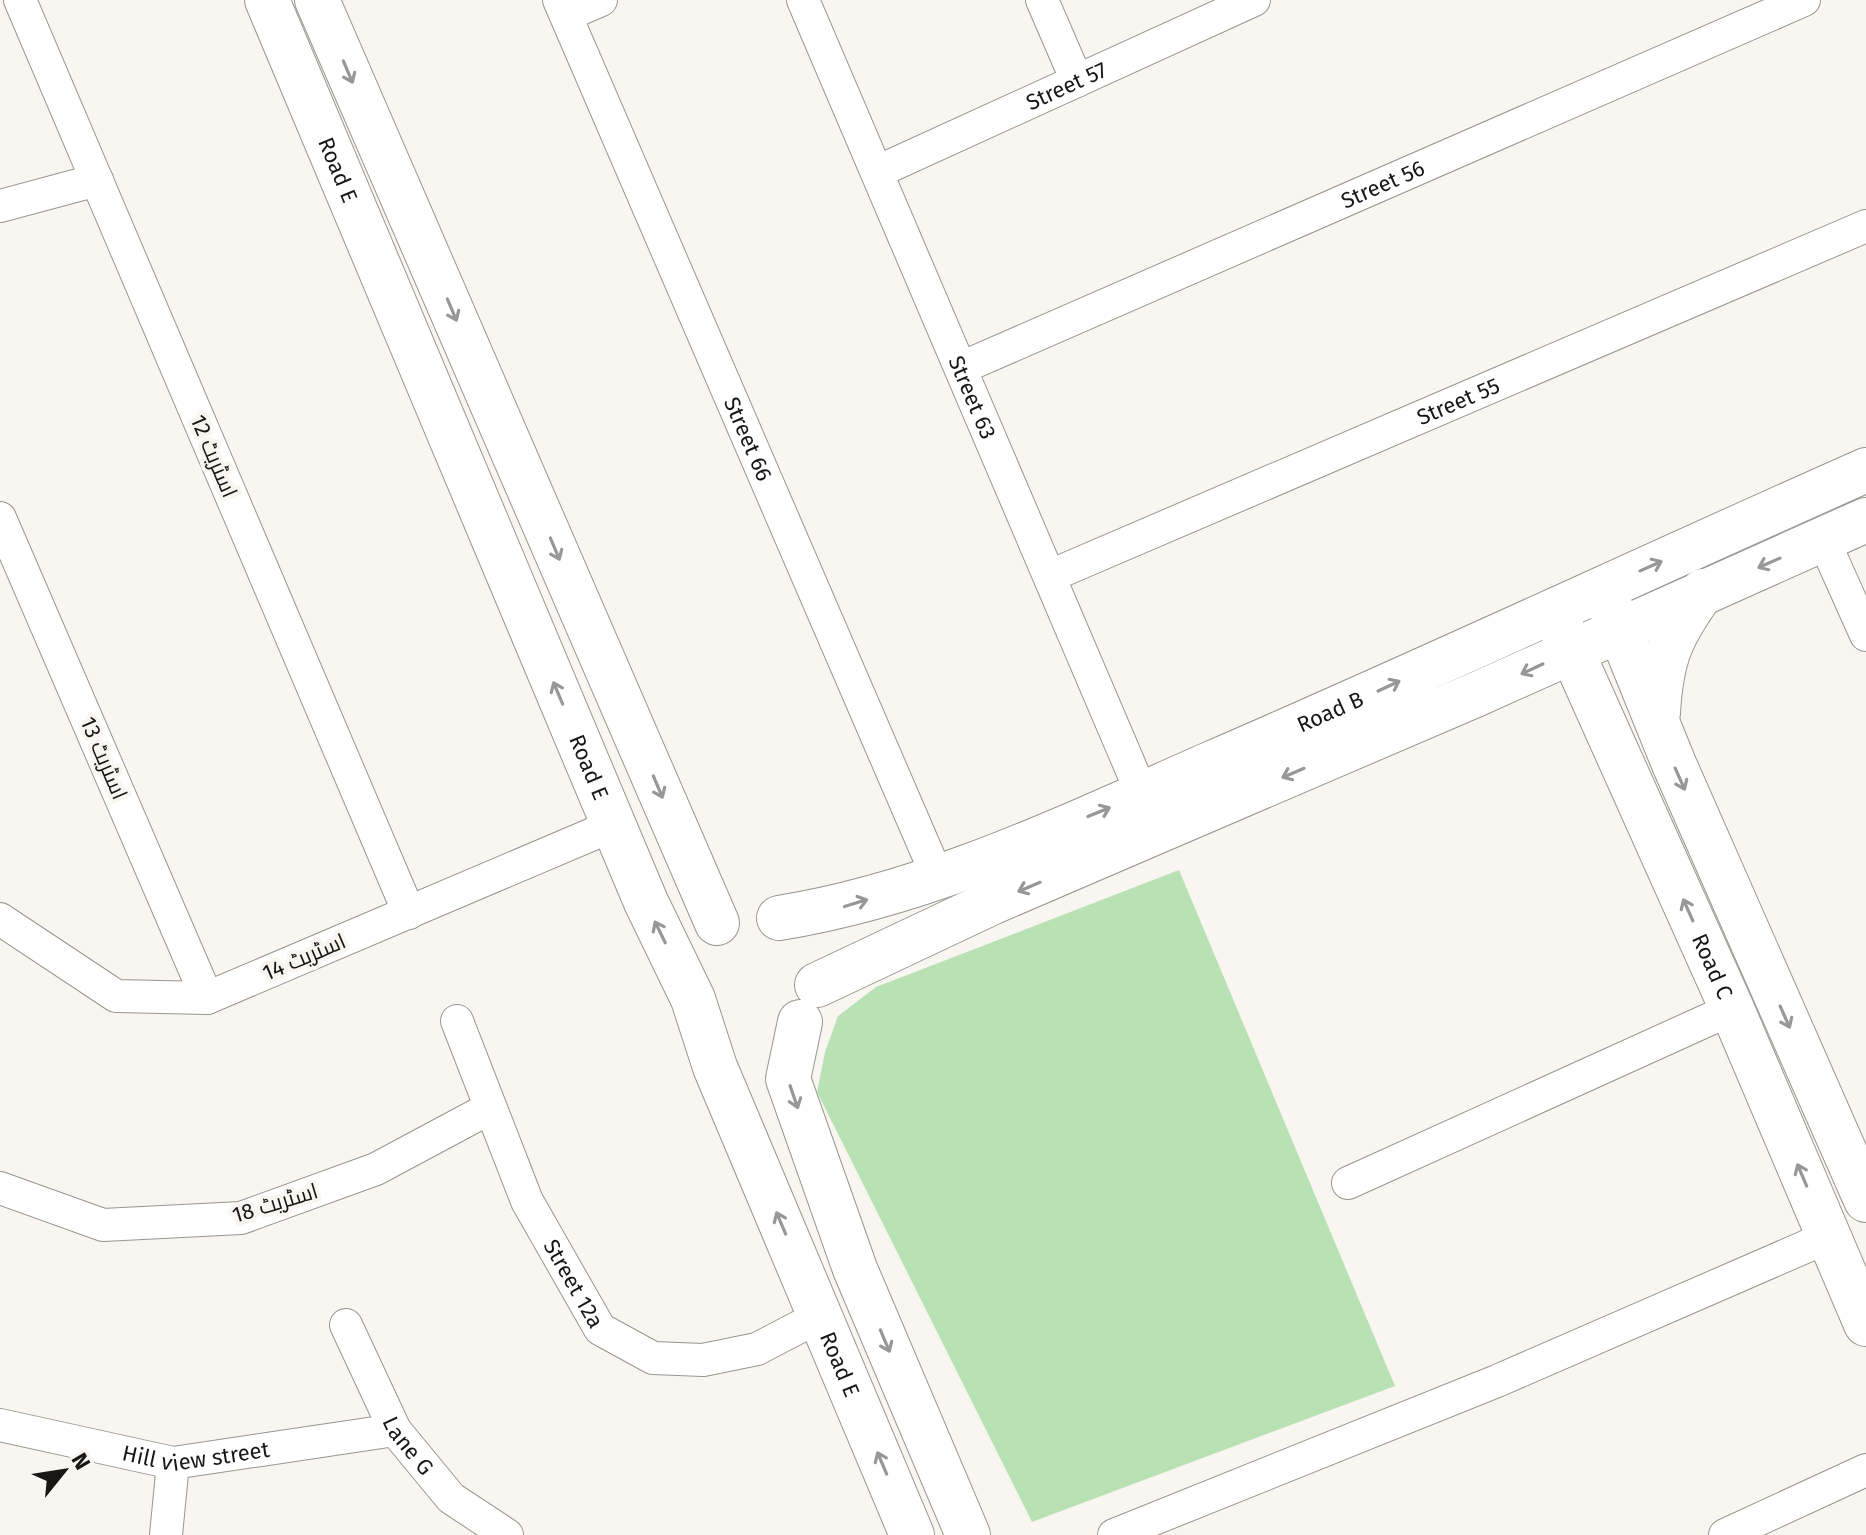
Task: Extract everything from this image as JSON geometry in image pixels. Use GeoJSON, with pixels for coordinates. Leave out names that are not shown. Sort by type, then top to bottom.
{"type":"FeatureCollection","features":[{"type":"Feature","properties":{"kind":"street","name":"اسٹریٹ 12"},"geometry":{"type":"LineString","coordinates":[[20,0],[409,913]]}},
{"type":"Feature","properties":{"kind":"street","name":"Road E"},"geometry":{"type":"LineString","coordinates":[[267,0],[614,825],[693,999],[715,1067],[912,1535]]}},
{"type":"Feature","properties":{"kind":"street"},"geometry":{"type":"LineString","coordinates":[[317,0],[717,923]]}},
{"type":"Feature","properties":{"kind":"street"},"geometry":{"type":"LineString","coordinates":[[562,8],[601,0]]}},
{"type":"Feature","properties":{"kind":"street","name":"Street 63"},"geometry":{"type":"LineString","coordinates":[[803,0],[1142,794]]}},
{"type":"Feature","properties":{"kind":"street"},"geometry":{"type":"LineString","coordinates":[[1042,0],[1077,81]]}},
{"type":"Feature","properties":{"kind":"street","name":"Street 57"},"geometry":{"type":"LineString","coordinates":[[877,172],[1254,0]]}},
{"type":"Feature","properties":{"kind":"street","name":"Street 56"},"geometry":{"type":"LineString","coordinates":[[961,368],[1804,0]]}},
{"type":"Feature","properties":{"kind":"street","name":"Street 66"},"geometry":{"type":"LineString","coordinates":[[562,8],[938,878]]}},
{"type":"Feature","properties":{"kind":"street"},"geometry":{"type":"LineString","coordinates":[[0,206],[97,180]]}},
{"type":"Feature","properties":{"kind":"street","name":"Street 55"},"geometry":{"type":"LineString","coordinates":[[1050,576],[1866,226]]}},
{"type":"Feature","properties":{"kind":"street","name":"Road B"},"geometry":{"type":"LineString","coordinates":[[779,918],[841,908],[938,878],[1142,794],[1866,470]]}},
{"type":"Feature","properties":{"kind":"street","name":"اسٹریٹ 13"},"geometry":{"type":"LineString","coordinates":[[0,518],[207,998]]}},
{"type":"Feature","properties":{"kind":"street","name":"Road B"},"geometry":{"type":"LineString","coordinates":[[808,1003],[993,902],[1866,520]]}},
{"type":"Feature","properties":{"kind":"street"},"geometry":{"type":"LineString","coordinates":[[1823,539],[1866,635]]}},
{"type":"Feature","properties":{"kind":"street","name":"Road C"},"geometry":{"type":"LineString","coordinates":[[1602,588],[1657,724],[1866,1200]]}},
{"type":"Feature","properties":{"kind":"street"},"geometry":{"type":"LineString","coordinates":[[1657,724],[1664,653],[1680,623],[1703,591]]}},
{"type":"Feature","properties":{"kind":"street","name":"Road C"},"geometry":{"type":"LineString","coordinates":[[1552,610],[1732,1009],[1866,1324]]}},
{"type":"Feature","properties":{"kind":"street","name":"اسٹریٹ 14"},"geometry":{"type":"LineString","coordinates":[[0,919],[116,996],[207,998],[614,825]]}},
{"type":"Feature","properties":{"kind":"street"},"geometry":{"type":"LineString","coordinates":[[808,1003],[782,1034],[762,1041],[740,1040],[720,1032],[704,1018],[693,999],[689,978],[692,957],[701,938],[717,923],[737,914],[758,912],[779,918],[797,929],[809,945],[816,964],[808,1003],[788,1079],[855,1269],[968,1535]]}},
{"type":"Feature","properties":{"kind":"street"},"geometry":{"type":"LineString","coordinates":[[1348,1183],[1732,1009]]}},
{"type":"Feature","properties":{"kind":"street","name":"Street 12a"},"geometry":{"type":"LineString","coordinates":[[457,1021],[527,1201],[600,1329],[653,1358],[703,1360],[757,1349],[820,1316]]}},
{"type":"Feature","properties":{"kind":"street","name":"اسٹریٹ 18"},"geometry":{"type":"LineString","coordinates":[[0,1188],[103,1225],[241,1218],[376,1169],[490,1108]]}},
{"type":"Feature","properties":{"kind":"street"},"geometry":{"type":"LineString","coordinates":[[1114,1535],[1497,1381],[1828,1237]]}},
{"type":"Feature","properties":{"kind":"street","name":"Lane G"},"geometry":{"type":"LineString","coordinates":[[346,1325],[395,1430],[451,1498],[507,1535]]}},
{"type":"Feature","properties":{"kind":"street","name":"Hill view street"},"geometry":{"type":"LineString","coordinates":[[0,1425],[173,1463],[395,1430]]}},
{"type":"Feature","properties":{"kind":"street"},"geometry":{"type":"LineString","coordinates":[[166,1535],[173,1463]]}},
{"type":"Feature","properties":{"kind":"street"},"geometry":{"type":"LineString","coordinates":[[1725,1535],[1866,1470]]}},
{"type":"Feature","properties":{"kind":"green space"},"geometry":{"type":"Polygon","coordinates":[[[1179,870],[1395,1386],[1032,1522],[817,1092],[825,1052],[838,1016],[876,987],[1179,870]]]}}]}
